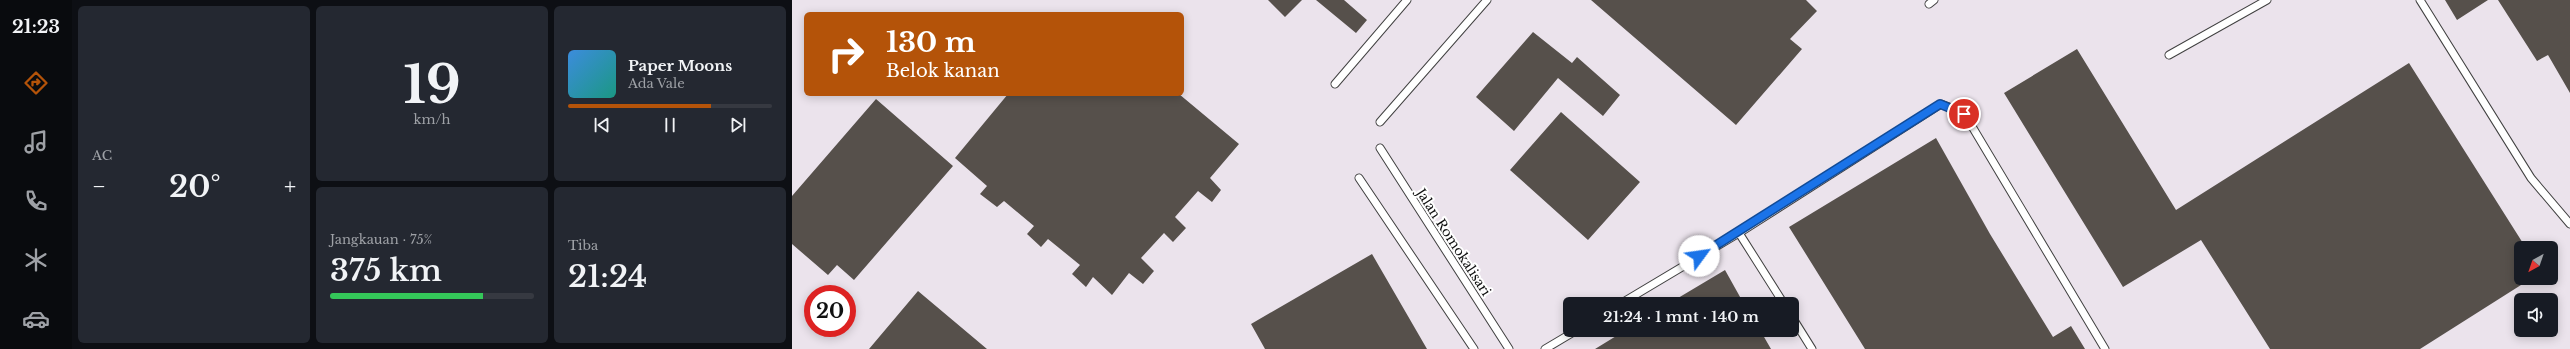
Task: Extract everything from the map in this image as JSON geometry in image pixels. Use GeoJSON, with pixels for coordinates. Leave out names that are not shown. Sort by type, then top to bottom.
{"type":"FeatureCollection","features":[{"type":"Feature","properties":{"kind":"lane"},"geometry":{"type":"LineString","coordinates":[[1335,84],[1407,0]]}},
{"type":"Feature","properties":{"kind":"lane"},"geometry":{"type":"LineString","coordinates":[[1380,122],[1487,0]]}},
{"type":"Feature","properties":{"kind":"lane"},"geometry":{"type":"LineString","coordinates":[[2169,55],[2267,0]]}},
{"type":"Feature","properties":{"kind":"lane"},"geometry":{"type":"LineString","coordinates":[[2420,0],[2531,178],[2570,224]]}},
{"type":"Feature","properties":{"kind":"lane"},"geometry":{"type":"LineString","coordinates":[[1632,297],[1739,233],[1940,104],[1964,114],[2105,349]]}},
{"type":"Feature","properties":{"kind":"lane","name":"Jalan Romokalisari"},"geometry":{"type":"LineString","coordinates":[[1380,148],[1509,349]]}},
{"type":"Feature","properties":{"kind":"lane"},"geometry":{"type":"LineString","coordinates":[[1360,178],[1474,349]]}},
{"type":"Feature","properties":{"kind":"lane"},"geometry":{"type":"LineString","coordinates":[[1739,233],[1780,297]]}},
{"type":"Feature","properties":{"kind":"lane"},"geometry":{"type":"LineString","coordinates":[[1799,328],[1812,349]]}},
{"type":"Feature","properties":{"kind":"lane"},"geometry":{"type":"LineString","coordinates":[[1545,349],[1565,337]]}},
{"type":"Feature","properties":{"kind":"shaded area"},"geometry":{"type":"Polygon","coordinates":[[[792,0],[2570,0],[2570,349],[792,349],[792,0]]]}},
{"type":"Feature","properties":{"kind":"building"},"geometry":{"type":"Polygon","coordinates":[[[1268,0],[1302,0],[1285,17],[1268,0]]]}},
{"type":"Feature","properties":{"kind":"building"},"geometry":{"type":"Polygon","coordinates":[[[1316,0],[1344,0],[1367,20],[1356,33],[1316,0]]]}},
{"type":"Feature","properties":{"kind":"building"},"geometry":{"type":"Polygon","coordinates":[[[1591,0],[1806,0],[1817,11],[1790,39],[1802,49],[1736,125],[1591,0]]]}},
{"type":"Feature","properties":{"kind":"building"},"geometry":{"type":"Polygon","coordinates":[[[2445,0],[2488,0],[2457,20],[2445,0]]]}},
{"type":"Feature","properties":{"kind":"building"},"geometry":{"type":"Polygon","coordinates":[[[2498,0],[2570,0],[2570,93],[2548,55],[2537,61],[2498,0]]]}},
{"type":"Feature","properties":{"kind":"building"},"geometry":{"type":"Polygon","coordinates":[[[1533,32],[1572,63],[1577,57],[1620,95],[1603,116],[1558,78],[1514,131],[1476,97],[1533,32]]]}},
{"type":"Feature","properties":{"kind":"building"},"geometry":{"type":"Polygon","coordinates":[[[2077,49],[2176,210],[2409,63],[2522,241],[2514,241],[2514,285],[2521,285],[2420,349],[2270,349],[2201,240],[2123,287],[2004,93],[2077,49]]]}},
{"type":"Feature","properties":{"kind":"building"},"geometry":{"type":"Polygon","coordinates":[[[1006,96],[1181,96],[1239,144],[1210,178],[1221,190],[1212,202],[1198,191],[1175,217],[1186,228],[1173,242],[1164,233],[1141,258],[1154,271],[1143,284],[1129,273],[1112,295],[1093,277],[1086,287],[1072,274],[1080,265],[1048,239],[1041,247],[1027,234],[1034,226],[1004,201],[997,207],[980,194],[987,186],[955,158],[1006,96]]]}},
{"type":"Feature","properties":{"kind":"building"},"geometry":{"type":"Polygon","coordinates":[[[876,99],[953,166],[854,280],[837,265],[828,275],[792,244],[792,196],[876,99]]]}},
{"type":"Feature","properties":{"kind":"building"},"geometry":{"type":"Polygon","coordinates":[[[1561,112],[1640,182],[1588,240],[1510,170],[1561,112]]]}},
{"type":"Feature","properties":{"kind":"building"},"geometry":{"type":"Polygon","coordinates":[[[1936,138],[1990,234],[2053,337],[2071,326],[2085,349],[1865,349],[1789,227],[1936,138]]]}},
{"type":"Feature","properties":{"kind":"building"},"geometry":{"type":"Polygon","coordinates":[[[1372,254],[1427,349],[1265,349],[1251,324],[1372,254]]]}},
{"type":"Feature","properties":{"kind":"building"},"geometry":{"type":"Polygon","coordinates":[[[1725,270],[1740,297],[1680,297],[1725,270]]]}},
{"type":"Feature","properties":{"kind":"building"},"geometry":{"type":"Polygon","coordinates":[[[918,291],[987,349],[869,349],[918,291]]]}},
{"type":"Feature","properties":{"kind":"building"},"geometry":{"type":"Polygon","coordinates":[[[1615,337],[1764,337],[1771,349],[1595,349],[1615,337]]]}},
{"type":"Feature","properties":{"kind":"route"},"geometry":{"type":"LineString","coordinates":[[1699,256],[1739,233],[1940,104],[1964,114]]}}]}
